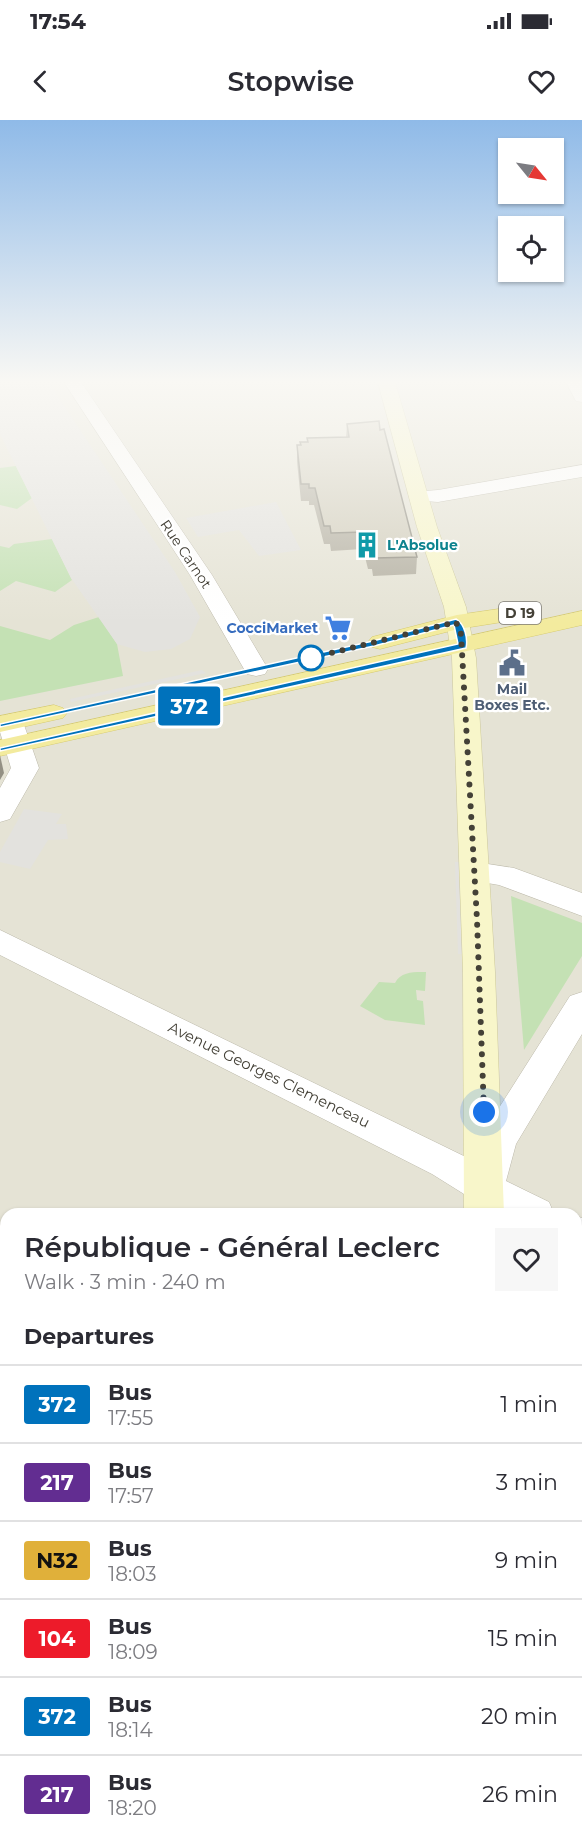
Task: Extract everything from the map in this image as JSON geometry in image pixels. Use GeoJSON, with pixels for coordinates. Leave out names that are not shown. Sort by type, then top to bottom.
{"type":"FeatureCollection","features":[{"type":"Feature","properties":{"kind":"main road"},"geometry":{"type":"LineString","coordinates":[[409,462],[455,607],[460,634],[474,872],[485,1201]]}},
{"type":"Feature","properties":{"kind":"main road","name":"D 19"},"geometry":{"type":"LineString","coordinates":[[7,735],[247,693],[460,634],[503,616],[582,599]]}},
{"type":"Feature","properties":{"kind":"main road","name":"D 19"},"geometry":{"type":"LineString","coordinates":[[7,735],[256,669],[395,639],[460,634],[582,618]]}},
{"type":"Feature","properties":{"kind":"main road"},"geometry":{"type":"LineString","coordinates":[[247,693],[258,679],[256,669]]}},
{"type":"Feature","properties":{"kind":"street","name":"Rue Carnot"},"geometry":{"type":"LineString","coordinates":[[126,462],[201,575],[256,669]]}},
{"type":"Feature","properties":{"kind":"street"},"geometry":{"type":"LineString","coordinates":[[419,496],[438,496],[582,471]]}},
{"type":"Feature","properties":{"kind":"street"},"geometry":{"type":"LineString","coordinates":[[0,813],[25,768],[7,735]]}},
{"type":"Feature","properties":{"kind":"street"},"geometry":{"type":"LineString","coordinates":[[474,872],[503,875],[582,905]]}},
{"type":"Feature","properties":{"kind":"street","name":"Avenue Georges Clemenceau"},"geometry":{"type":"LineString","coordinates":[[0,941],[445,1163],[485,1201],[512,1208]]}},
{"type":"Feature","properties":{"kind":"street"},"geometry":{"type":"LineString","coordinates":[[485,1201],[498,1142],[582,1005]]}},
{"type":"Feature","properties":{"kind":"shaded area"},"geometry":{"type":"Polygon","coordinates":[[[0,462],[582,462],[582,1208],[0,1208],[0,462]]]}},
{"type":"Feature","properties":{"kind":"shaded area"},"geometry":{"type":"Polygon","coordinates":[[[14,462],[102,462],[175,572],[200,617],[190,639],[171,649],[145,652],[117,644],[71,578],[14,462]]]}},
{"type":"Feature","properties":{"kind":"shaded area"},"geometry":{"type":"Polygon","coordinates":[[[276,502],[301,550],[259,556],[239,530],[198,537],[186,518],[276,502]]]}},
{"type":"Feature","properties":{"kind":"shaded area"},"geometry":{"type":"Polygon","coordinates":[[[202,670],[206,673],[71,702],[70,699],[202,670]]]}},
{"type":"Feature","properties":{"kind":"shaded area"},"geometry":{"type":"Polygon","coordinates":[[[24,809],[62,814],[56,824],[66,824],[68,839],[48,840],[30,869],[0,862],[0,852],[24,809]]]}},
{"type":"Feature","properties":{"kind":"shaded area"},"geometry":{"type":"Polygon","coordinates":[[[455,862],[462,862],[465,954],[458,954],[455,862]]]}},
{"type":"Feature","properties":{"kind":"green space"},"geometry":{"type":"Polygon","coordinates":[[[16,466],[32,498],[17,509],[0,505],[0,468],[16,466]]]}},
{"type":"Feature","properties":{"kind":"green space"},"geometry":{"type":"Polygon","coordinates":[[[52,539],[72,580],[55,592],[16,581],[0,591],[0,546],[9,548],[14,544],[52,539]]]}},
{"type":"Feature","properties":{"kind":"green space"},"geometry":{"type":"Polygon","coordinates":[[[99,617],[117,644],[123,676],[0,701],[0,626],[50,640],[74,625],[99,617]]]}},
{"type":"Feature","properties":{"kind":"green space"},"geometry":{"type":"Polygon","coordinates":[[[511,896],[582,923],[582,956],[524,1050],[511,896]]]}},
{"type":"Feature","properties":{"kind":"green space"},"geometry":{"type":"Polygon","coordinates":[[[426,972],[425,991],[416,990],[417,1000],[423,1001],[425,1025],[385,1020],[360,1006],[379,982],[395,983],[405,974],[426,972]]]}},
{"type":"Feature","properties":{"kind":"building"},"geometry":{"type":"Polygon","coordinates":[[[299,462],[393,462],[417,557],[374,558],[373,551],[369,551],[364,532],[331,533],[330,526],[324,526],[315,488],[309,488],[309,484],[301,484],[299,462]]]}},
{"type":"Feature","properties":{"kind":"bus line","name":"372"},"geometry":{"type":"LineString","coordinates":[[0,724],[374,644],[456,622],[461,634],[463,646],[0,748]]}},
{"type":"Feature","properties":{"kind":"place","name":"L'Absolue"},"geometry":{"type":"Point","coordinates":[367,545]}},
{"type":"Feature","properties":{"kind":"place","name":"CocciMarket"},"geometry":{"type":"Point","coordinates":[338,628]}},
{"type":"Feature","properties":{"kind":"place","name":"Mail Boxes Etc."},"geometry":{"type":"Point","coordinates":[512,663]}},
{"type":"Feature","properties":{"kind":"route"},"geometry":{"type":"LineString","coordinates":[[311,658],[395,639],[456,622],[461,634],[477,920],[484,1112]]}}]}
